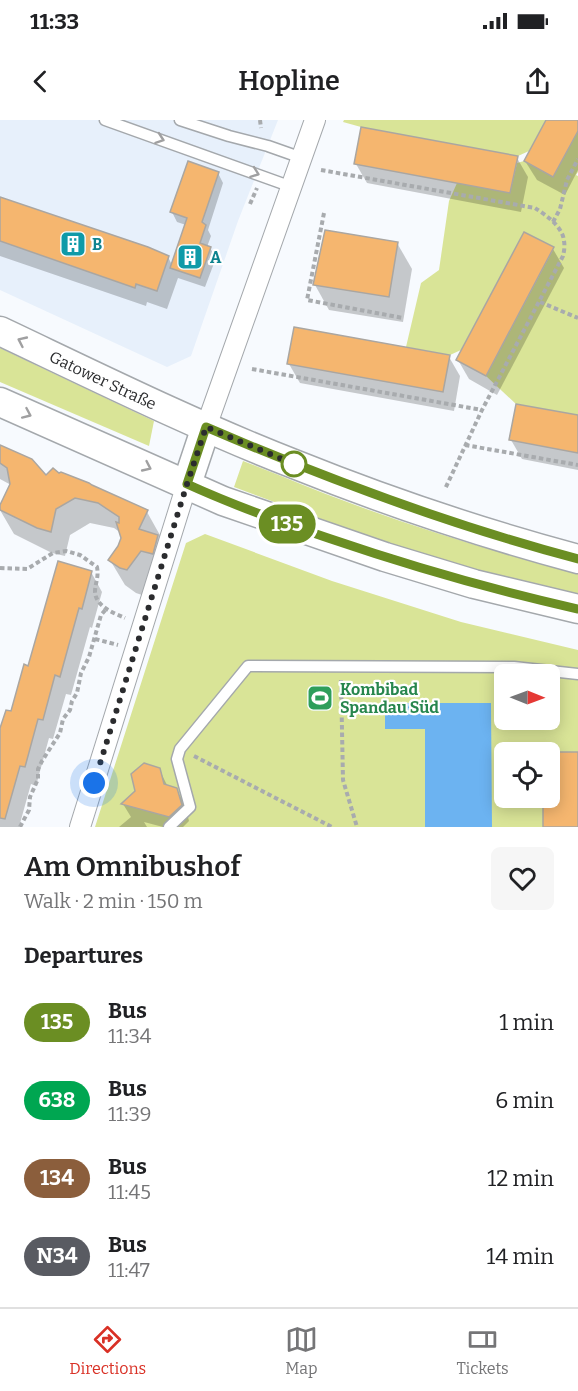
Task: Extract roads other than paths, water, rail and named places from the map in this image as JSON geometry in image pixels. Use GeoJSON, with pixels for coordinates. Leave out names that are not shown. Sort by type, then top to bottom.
{"type":"FeatureCollection","features":[{"type":"Feature","properties":{"kind":"main road","name":"Gatower Straße"},"geometry":{"type":"LineString","coordinates":[[0,331],[206,427],[294,464],[410,508],[578,559]]}},
{"type":"Feature","properties":{"kind":"main road"},"geometry":{"type":"LineString","coordinates":[[0,402],[223,501],[385,557],[474,584],[578,609]]}},
{"type":"Feature","properties":{"kind":"main road"},"geometry":{"type":"LineString","coordinates":[[187,484],[206,427]]}},
{"type":"Feature","properties":{"kind":"street"},"geometry":{"type":"LineString","coordinates":[[206,427],[315,120]]}},
{"type":"Feature","properties":{"kind":"street"},"geometry":{"type":"LineString","coordinates":[[80,827],[187,484]]}},
{"type":"Feature","properties":{"kind":"lane"},"geometry":{"type":"LineString","coordinates":[[105,120],[292,187]]}},
{"type":"Feature","properties":{"kind":"lane"},"geometry":{"type":"LineString","coordinates":[[180,120],[302,158]]}},
{"type":"Feature","properties":{"kind":"lane"},"geometry":{"type":"LineString","coordinates":[[169,827],[190,807],[177,759],[180,749],[248,666],[514,667],[578,674]]}},
{"type":"Feature","properties":{"kind":"water"},"geometry":{"type":"Polygon","coordinates":[[[385,703],[491,703],[492,827],[425,827],[425,729],[385,729],[385,703]]]}},
{"type":"Feature","properties":{"kind":"place","name":"B"},"geometry":{"type":"Point","coordinates":[73,244]}},
{"type":"Feature","properties":{"kind":"place","name":"A"},"geometry":{"type":"Point","coordinates":[190,257]}},
{"type":"Feature","properties":{"kind":"place","name":"Kombibad Spandau Süd"},"geometry":{"type":"Point","coordinates":[320,698]}}]}
